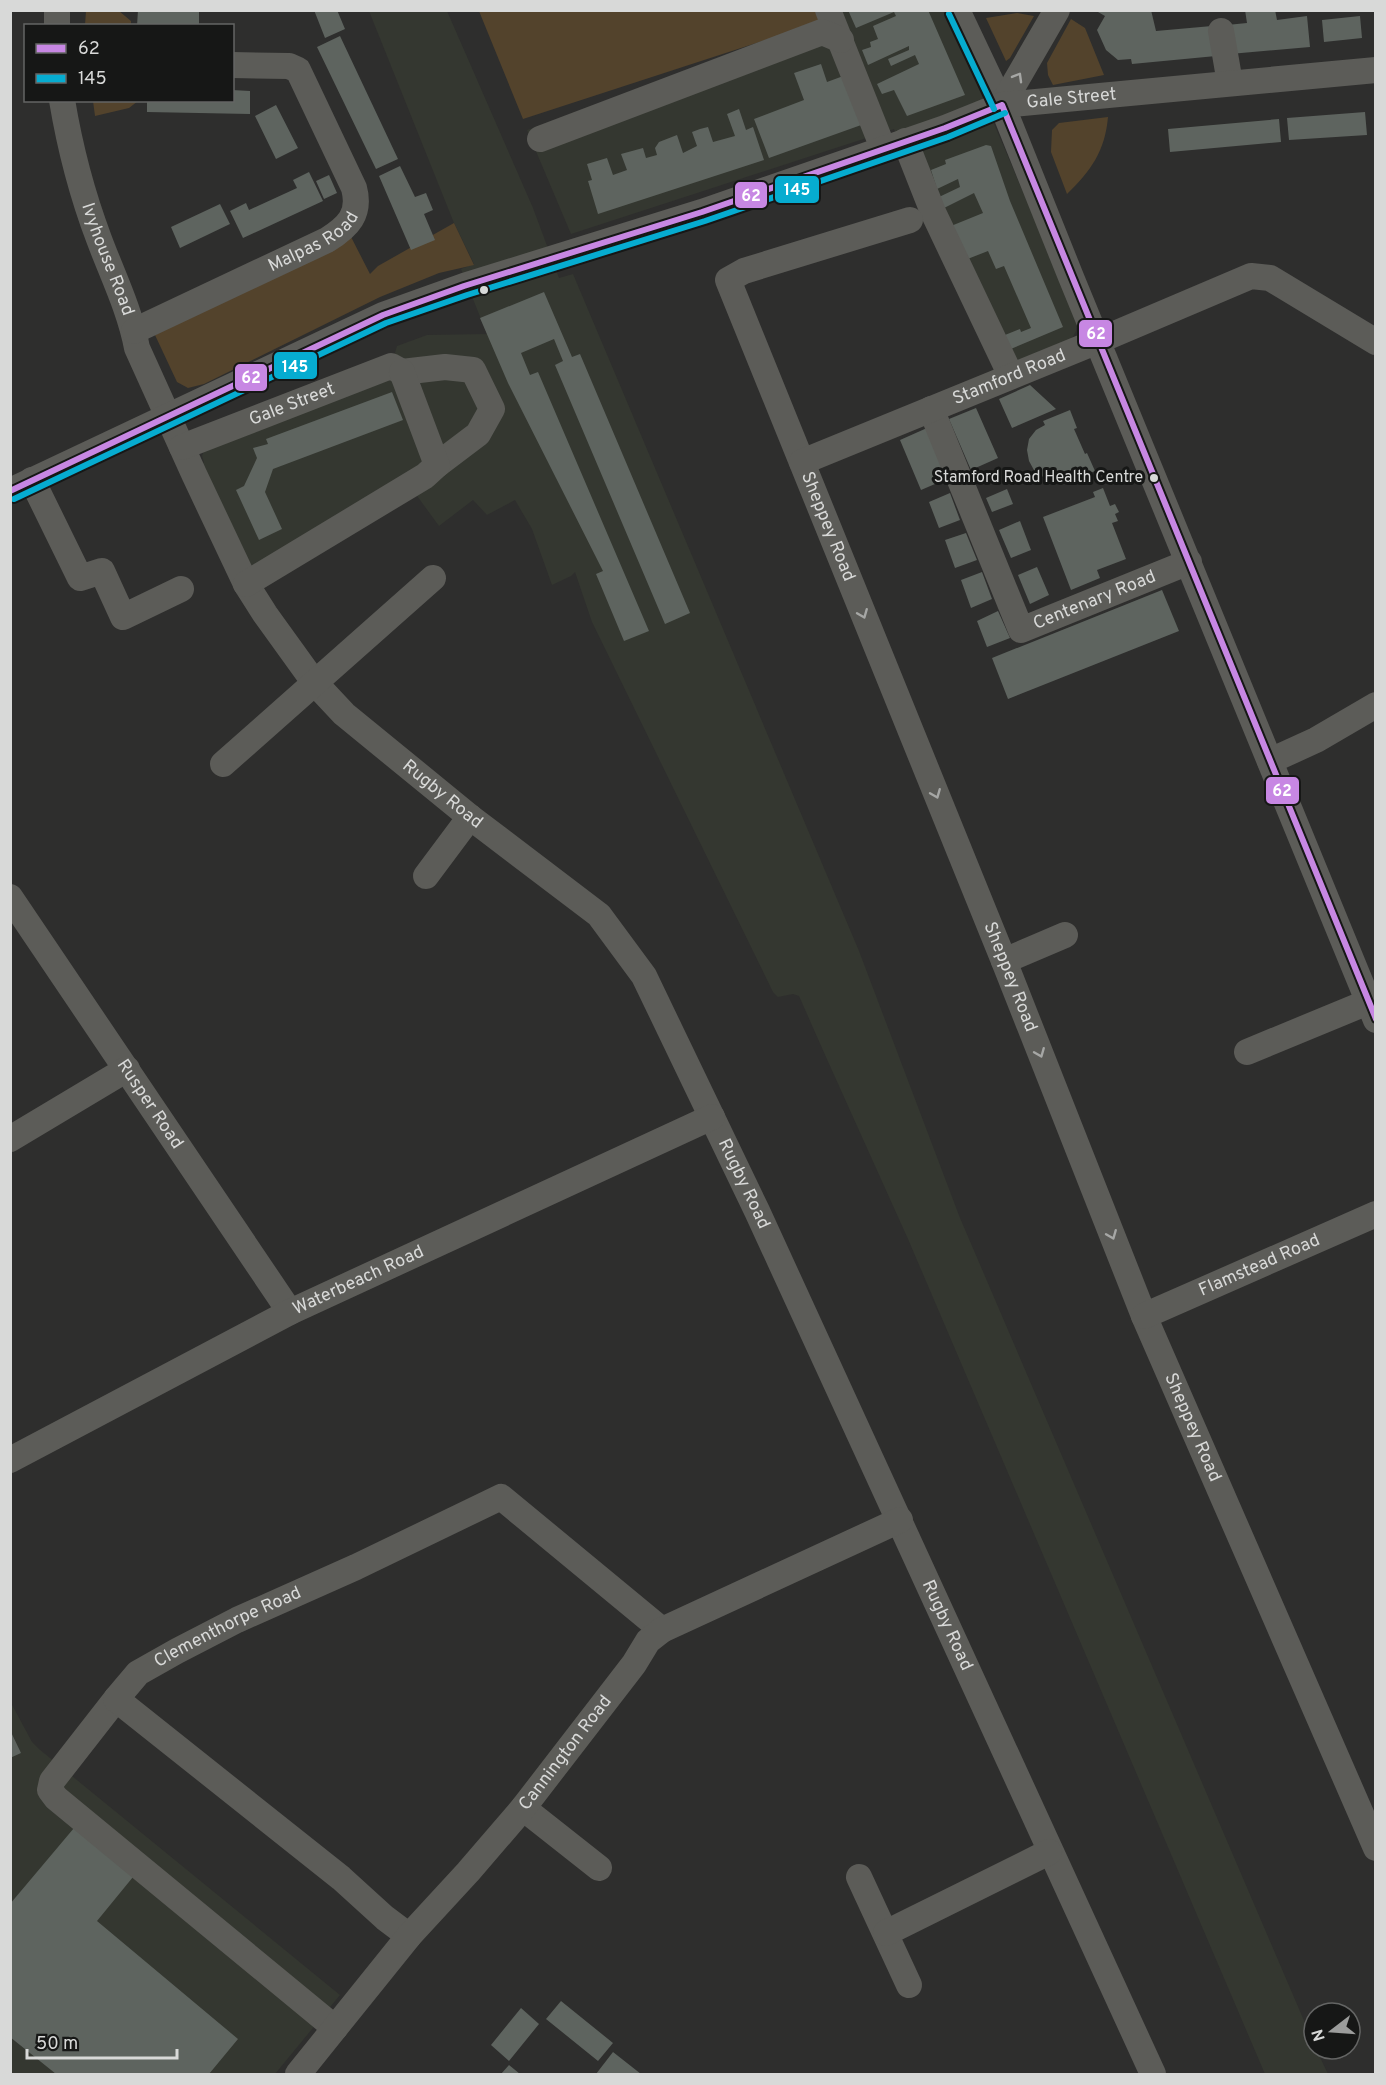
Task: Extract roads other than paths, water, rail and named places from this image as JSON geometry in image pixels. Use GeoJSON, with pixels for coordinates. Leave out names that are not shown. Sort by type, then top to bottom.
{"type":"FeatureCollection","features":[{"type":"Feature","properties":{"kind":"street"},"geometry":{"type":"LineString","coordinates":[[957,10],[1002,105],[1372,1011],[1247,1052]]}},
{"type":"Feature","properties":{"kind":"street"},"geometry":{"type":"LineString","coordinates":[[1002,105],[1057,10]]}},
{"type":"Feature","properties":{"kind":"street"},"geometry":{"type":"LineString","coordinates":[[540,139],[826,23],[933,212],[1011,376]]}},
{"type":"Feature","properties":{"kind":"street"},"geometry":{"type":"LineString","coordinates":[[1221,31],[1230,83]]}},
{"type":"Feature","properties":{"kind":"street","name":"Malpas Road"},"geometry":{"type":"LineString","coordinates":[[134,331],[327,240],[343,230],[357,204],[354,188],[298,70],[290,66],[234,65]]}},
{"type":"Feature","properties":{"kind":"street","name":"Gale Street"},"geometry":{"type":"LineString","coordinates":[[22,485],[383,315],[464,286],[702,212],[1002,105],[1376,70]]}},
{"type":"Feature","properties":{"kind":"street","name":"Ivyhouse Road"},"geometry":{"type":"LineString","coordinates":[[62,102],[77,173],[98,237],[134,331],[137,348],[169,415]]}},
{"type":"Feature","properties":{"kind":"street","name":"Sheppey Road"},"geometry":{"type":"LineString","coordinates":[[909,220],[744,271],[728,280],[1004,961],[1144,1316],[1376,1848]]}},
{"type":"Feature","properties":{"kind":"street","name":"Stamford Road"},"geometry":{"type":"LineString","coordinates":[[802,462],[1251,276],[1270,278],[1376,342]]}},
{"type":"Feature","properties":{"kind":"street","name":"Gale Street"},"geometry":{"type":"LineString","coordinates":[[182,447],[391,366],[402,372],[445,367],[473,370],[492,409],[478,434],[437,465]]}},
{"type":"Feature","properties":{"kind":"street"},"geometry":{"type":"LineString","coordinates":[[246,584],[425,476],[437,465],[402,372]]}},
{"type":"Feature","properties":{"kind":"street","name":"Centenary Road"},"geometry":{"type":"LineString","coordinates":[[931,409],[1021,630],[1189,562]]}},
{"type":"Feature","properties":{"kind":"street","name":"Rugby Road"},"geometry":{"type":"LineString","coordinates":[[169,415],[246,584],[314,682],[344,714],[470,817],[599,915],[645,976],[900,1520],[1049,1852],[1153,2074]]}},
{"type":"Feature","properties":{"kind":"street"},"geometry":{"type":"LineString","coordinates":[[22,485],[80,578],[102,571],[123,617],[181,590]]}},
{"type":"Feature","properties":{"kind":"street"},"geometry":{"type":"LineString","coordinates":[[224,764],[433,578]]}},
{"type":"Feature","properties":{"kind":"street"},"geometry":{"type":"LineString","coordinates":[[1270,761],[1316,740],[1376,705]]}},
{"type":"Feature","properties":{"kind":"street"},"geometry":{"type":"LineString","coordinates":[[426,876],[470,817]]}},
{"type":"Feature","properties":{"kind":"street","name":"Rusper Road"},"geometry":{"type":"LineString","coordinates":[[10,897],[290,1312]]}},
{"type":"Feature","properties":{"kind":"street"},"geometry":{"type":"LineString","coordinates":[[1004,961],[1065,935]]}},
{"type":"Feature","properties":{"kind":"street"},"geometry":{"type":"LineString","coordinates":[[10,1139],[127,1069]]}},
{"type":"Feature","properties":{"kind":"street","name":"Waterbeach Road"},"geometry":{"type":"LineString","coordinates":[[10,1460],[290,1312],[712,1117]]}},
{"type":"Feature","properties":{"kind":"street","name":"Flamstead Road"},"geometry":{"type":"LineString","coordinates":[[1144,1316],[1376,1214]]}},
{"type":"Feature","properties":{"kind":"street","name":"Clementhorpe Road"},"geometry":{"type":"LineString","coordinates":[[116,1699],[138,1673],[177,1651],[237,1620],[356,1567],[501,1497],[662,1630]]}},
{"type":"Feature","properties":{"kind":"street","name":"Cannington Road"},"geometry":{"type":"LineString","coordinates":[[298,2074],[409,1936],[523,1808],[634,1664],[648,1641],[662,1630],[900,1520]]}},
{"type":"Feature","properties":{"kind":"street"},"geometry":{"type":"LineString","coordinates":[[335,2028],[56,1798],[50,1790],[52,1781],[116,1699],[341,1878],[385,1918],[409,1936]]}},
{"type":"Feature","properties":{"kind":"street"},"geometry":{"type":"LineString","coordinates":[[523,1808],[599,1868]]}},
{"type":"Feature","properties":{"kind":"street"},"geometry":{"type":"LineString","coordinates":[[886,1933],[1049,1852]]}},
{"type":"Feature","properties":{"kind":"street"},"geometry":{"type":"LineString","coordinates":[[859,1877],[909,1985]]}},
{"type":"Feature","properties":{"kind":"place","name":"Stamford Road Health Centre"},"geometry":{"type":"Point","coordinates":[1154,478]}}]}
